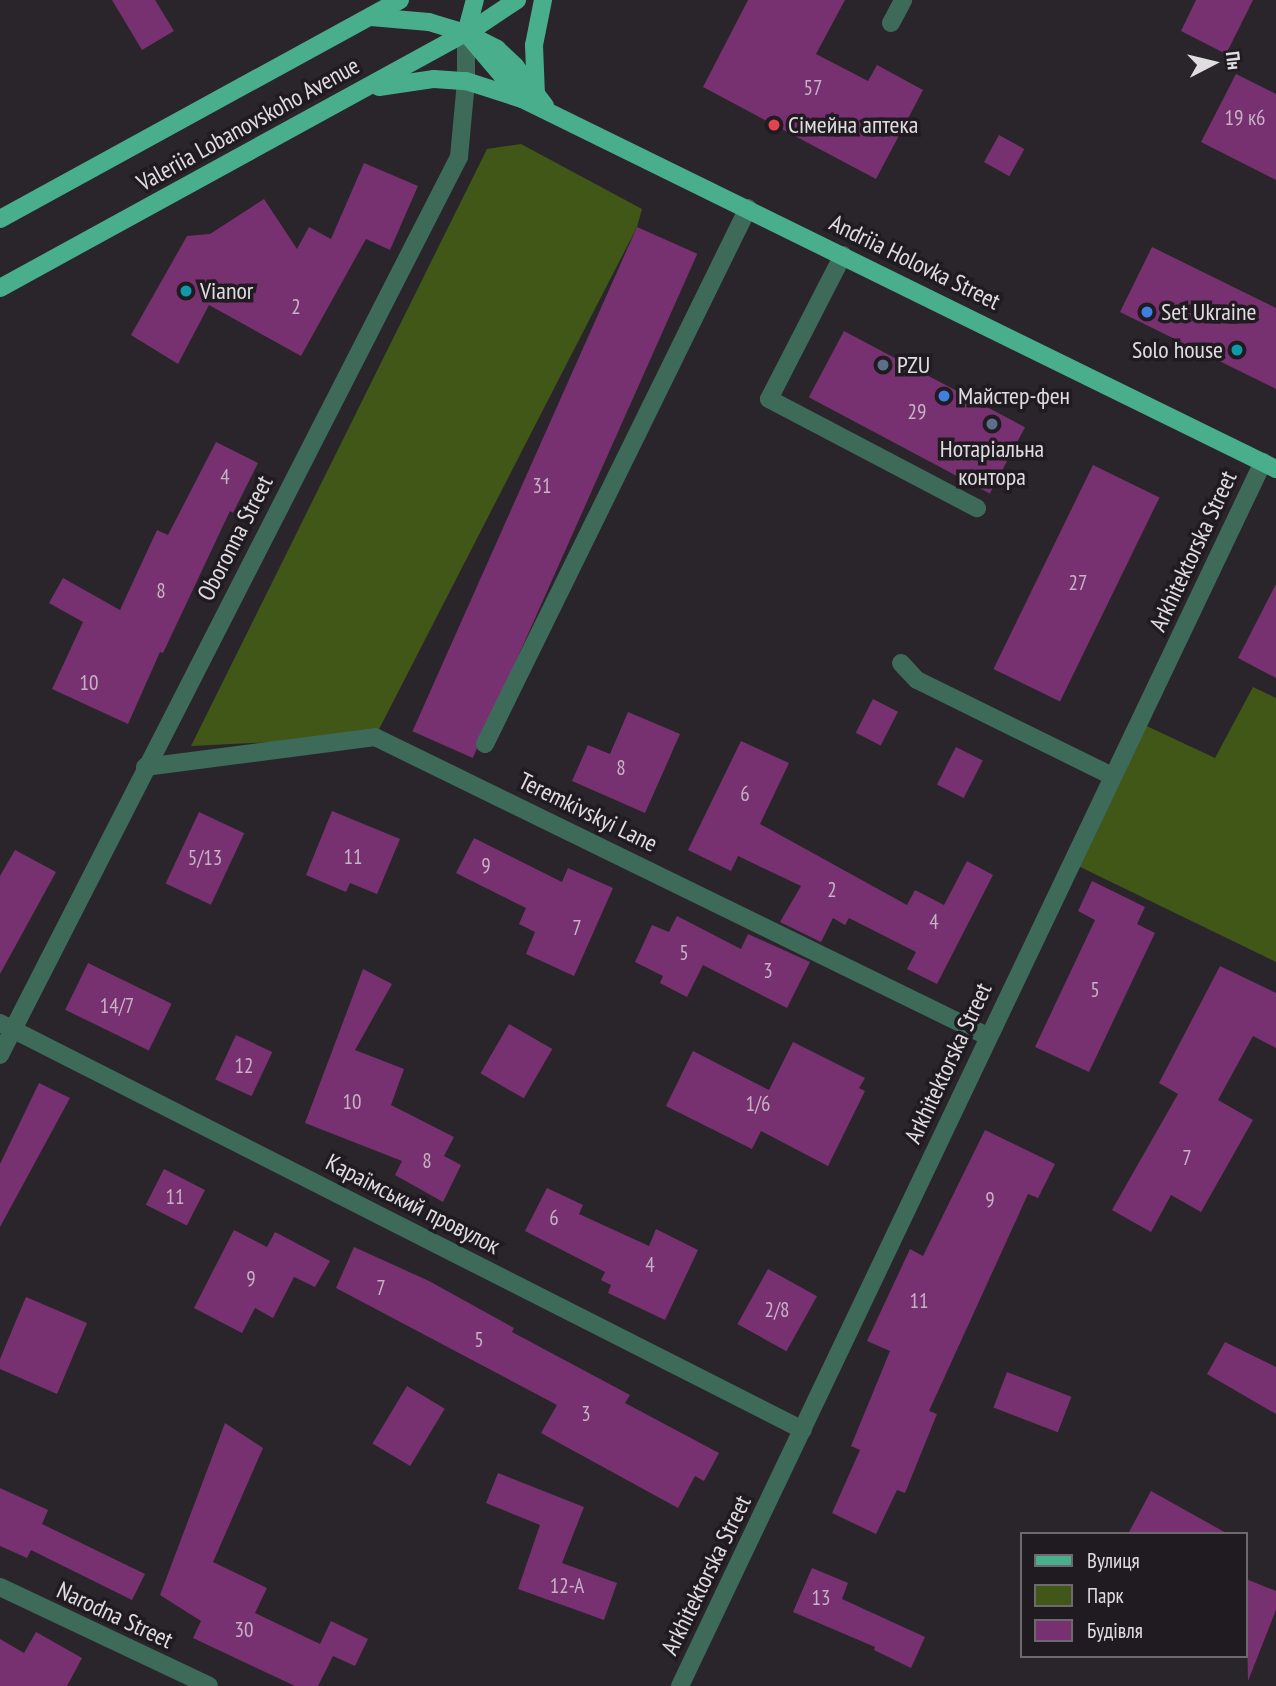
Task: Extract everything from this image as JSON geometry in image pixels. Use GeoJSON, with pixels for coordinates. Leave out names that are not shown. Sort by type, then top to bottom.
{"type":"FeatureCollection","features":[{"type":"Feature","properties":{"kind":"main road","name":"Valeriia Lobanovskoho Avenue"},"geometry":{"type":"LineString","coordinates":[[0,219],[400,0]]}},
{"type":"Feature","properties":{"kind":"main road"},"geometry":{"type":"LineString","coordinates":[[466,33],[475,0]]}},
{"type":"Feature","properties":{"kind":"main road","name":"Valeriia Lobanovskoho Avenue"},"geometry":{"type":"LineString","coordinates":[[0,288],[466,33],[517,0]]}},
{"type":"Feature","properties":{"kind":"main road"},"geometry":{"type":"LineString","coordinates":[[535,101],[534,45],[543,0]]}},
{"type":"Feature","properties":{"kind":"main road"},"geometry":{"type":"LineString","coordinates":[[371,17],[429,22],[466,33],[497,48],[515,66],[535,101]]}},
{"type":"Feature","properties":{"kind":"main road","name":"Andriia Holovka Street"},"geometry":{"type":"LineString","coordinates":[[352,95],[398,82],[435,79],[466,81],[535,101],[1269,465]]}},
{"type":"Feature","properties":{"kind":"street"},"geometry":{"type":"LineString","coordinates":[[891,23],[903,0]]}},
{"type":"Feature","properties":{"kind":"street","name":"Oboronna Street"},"geometry":{"type":"LineString","coordinates":[[0,1055],[6,1027],[145,767],[459,157],[466,81],[466,33]]}},
{"type":"Feature","properties":{"kind":"street"},"geometry":{"type":"LineString","coordinates":[[485,744],[748,208]]}},
{"type":"Feature","properties":{"kind":"street"},"geometry":{"type":"LineString","coordinates":[[843,254],[769,399],[977,508]]}},
{"type":"Feature","properties":{"kind":"street","name":"Arkhitektorska Street"},"geometry":{"type":"LineString","coordinates":[[680,1686],[1112,776],[1269,465]]}},
{"type":"Feature","properties":{"kind":"street"},"geometry":{"type":"LineString","coordinates":[[901,663],[917,680],[1112,776]]}},
{"type":"Feature","properties":{"kind":"street","name":"Teremkivskyi Lane"},"geometry":{"type":"LineString","coordinates":[[145,767],[374,737],[492,792],[987,1036]]}},
{"type":"Feature","properties":{"kind":"street","name":"Караїмський провулок"},"geometry":{"type":"LineString","coordinates":[[6,1027],[803,1430]]}},
{"type":"Feature","properties":{"kind":"street","name":"Narodna Street"},"geometry":{"type":"LineString","coordinates":[[0,1587],[209,1686]]}},
{"type":"Feature","properties":{"kind":"green space"},"geometry":{"type":"Polygon","coordinates":[[[521,144],[642,209],[637,227],[375,737],[191,746],[487,149],[521,144]]]}},
{"type":"Feature","properties":{"kind":"green space"},"geometry":{"type":"Polygon","coordinates":[[[1253,687],[1276,698],[1276,962],[1070,862],[1138,722],[1215,758],[1253,687]]]}},
{"type":"Feature","properties":{"kind":"building"},"geometry":{"type":"Polygon","coordinates":[[[112,0],[155,0],[174,31],[142,50],[112,0]]]}},
{"type":"Feature","properties":{"kind":"building"},"geometry":{"type":"Polygon","coordinates":[[[748,0],[845,0],[816,54],[868,81],[877,65],[923,90],[876,179],[703,87],[748,0]]]}},
{"type":"Feature","properties":{"kind":"building"},"geometry":{"type":"Polygon","coordinates":[[[1196,0],[1253,0],[1226,54],[1181,31],[1196,0]]]}},
{"type":"Feature","properties":{"kind":"building"},"geometry":{"type":"Polygon","coordinates":[[[1236,74],[1276,94],[1276,180],[1201,142],[1236,74]]]}},
{"type":"Feature","properties":{"kind":"building"},"geometry":{"type":"Polygon","coordinates":[[[999,135],[1024,149],[1009,176],[984,162],[999,135]]]}},
{"type":"Feature","properties":{"kind":"building"},"geometry":{"type":"Polygon","coordinates":[[[364,163],[418,186],[390,250],[366,239],[301,356],[209,305],[178,364],[131,335],[187,236],[210,234],[264,199],[297,249],[309,227],[331,239],[364,163]]]}},
{"type":"Feature","properties":{"kind":"building"},"geometry":{"type":"Polygon","coordinates":[[[637,227],[697,254],[473,758],[412,731],[637,227]]]}},
{"type":"Feature","properties":{"kind":"building","name":"Solo house"},"geometry":{"type":"Polygon","coordinates":[[[1152,247],[1276,308],[1276,389],[1120,312],[1152,247]]]}},
{"type":"Feature","properties":{"kind":"building"},"geometry":{"type":"Polygon","coordinates":[[[844,331],[1025,427],[990,493],[809,397],[844,331]]]}},
{"type":"Feature","properties":{"kind":"building"},"geometry":{"type":"Polygon","coordinates":[[[216,442],[258,463],[233,513],[230,511],[163,653],[160,652],[128,724],[52,689],[83,622],[49,603],[63,578],[120,610],[157,530],[168,535],[216,442]]]}},
{"type":"Feature","properties":{"kind":"building"},"geometry":{"type":"Polygon","coordinates":[[[1093,465],[1160,497],[1060,701],[993,669],[1093,465]]]}},
{"type":"Feature","properties":{"kind":"building"},"geometry":{"type":"Polygon","coordinates":[[[1276,584],[1276,678],[1238,658],[1276,584]]]}},
{"type":"Feature","properties":{"kind":"building"},"geometry":{"type":"Polygon","coordinates":[[[873,699],[898,712],[881,746],[856,733],[873,699]]]}},
{"type":"Feature","properties":{"kind":"building"},"geometry":{"type":"Polygon","coordinates":[[[628,712],[680,734],[645,813],[572,781],[588,745],[610,754],[628,712]]]}},
{"type":"Feature","properties":{"kind":"building"},"geometry":{"type":"Polygon","coordinates":[[[741,741],[789,763],[760,824],[907,905],[915,890],[944,905],[967,861],[993,875],[937,984],[907,969],[916,952],[849,918],[845,925],[833,918],[821,942],[780,922],[801,886],[738,856],[731,871],[688,850],[741,741]]]}},
{"type":"Feature","properties":{"kind":"building"},"geometry":{"type":"Polygon","coordinates":[[[956,747],[983,761],[964,798],[937,784],[956,747]]]}},
{"type":"Feature","properties":{"kind":"building"},"geometry":{"type":"Polygon","coordinates":[[[332,811],[400,839],[377,894],[350,883],[346,892],[306,875],[332,811]]]}},
{"type":"Feature","properties":{"kind":"building"},"geometry":{"type":"Polygon","coordinates":[[[199,812],[244,833],[211,905],[166,884],[199,812]]]}},
{"type":"Feature","properties":{"kind":"building"},"geometry":{"type":"Polygon","coordinates":[[[474,838],[562,882],[568,868],[613,888],[574,976],[526,954],[535,932],[519,924],[526,908],[456,873],[474,838]]]}},
{"type":"Feature","properties":{"kind":"building"},"geometry":{"type":"Polygon","coordinates":[[[15,850],[56,872],[0,974],[0,876],[15,850]]]}},
{"type":"Feature","properties":{"kind":"building"},"geometry":{"type":"Polygon","coordinates":[[[1092,881],[1145,907],[1137,924],[1155,933],[1089,1072],[1035,1047],[1095,920],[1078,911],[1092,881]]]}},
{"type":"Feature","properties":{"kind":"building"},"geometry":{"type":"Polygon","coordinates":[[[677,916],[741,949],[748,934],[810,962],[787,1008],[703,965],[687,997],[660,983],[663,976],[635,962],[652,925],[669,932],[677,916]]]}},
{"type":"Feature","properties":{"kind":"building"},"geometry":{"type":"Polygon","coordinates":[[[88,963],[172,1004],[149,1051],[65,1010],[88,963]]]}},
{"type":"Feature","properties":{"kind":"building"},"geometry":{"type":"Polygon","coordinates":[[[1220,966],[1276,993],[1276,1048],[1253,1036],[1218,1100],[1253,1120],[1201,1212],[1171,1195],[1151,1232],[1112,1210],[1178,1094],[1159,1083],[1220,966]]]}},
{"type":"Feature","properties":{"kind":"building"},"geometry":{"type":"Polygon","coordinates":[[[363,969],[392,984],[355,1050],[404,1069],[391,1105],[454,1137],[444,1156],[461,1165],[443,1202],[395,1175],[402,1161],[305,1123],[363,969]]]}},
{"type":"Feature","properties":{"kind":"building"},"geometry":{"type":"Polygon","coordinates":[[[509,1024],[552,1049],[524,1098],[481,1073],[509,1024]]]}},
{"type":"Feature","properties":{"kind":"building"},"geometry":{"type":"Polygon","coordinates":[[[236,1035],[272,1052],[252,1096],[215,1079],[236,1035]]]}},
{"type":"Feature","properties":{"kind":"building"},"geometry":{"type":"Polygon","coordinates":[[[793,1042],[865,1078],[859,1088],[865,1091],[828,1166],[761,1131],[752,1149],[666,1106],[693,1051],[769,1090],[793,1042]]]}},
{"type":"Feature","properties":{"kind":"building"},"geometry":{"type":"Polygon","coordinates":[[[39,1083],[70,1098],[0,1227],[0,1164],[39,1083]]]}},
{"type":"Feature","properties":{"kind":"building"},"geometry":{"type":"Polygon","coordinates":[[[985,1130],[1055,1164],[1038,1198],[1028,1194],[929,1411],[937,1414],[905,1493],[897,1490],[876,1534],[832,1513],[860,1450],[851,1446],[890,1351],[867,1341],[910,1249],[923,1256],[985,1130]]]}},
{"type":"Feature","properties":{"kind":"building"},"geometry":{"type":"Polygon","coordinates":[[[164,1169],[205,1190],[187,1226],[146,1205],[164,1169]]]}},
{"type":"Feature","properties":{"kind":"building"},"geometry":{"type":"Polygon","coordinates":[[[547,1188],[583,1205],[579,1214],[649,1246],[656,1229],[698,1250],[665,1320],[608,1293],[611,1285],[601,1280],[605,1272],[525,1231],[547,1188]]]}},
{"type":"Feature","properties":{"kind":"building"},"geometry":{"type":"Polygon","coordinates":[[[234,1230],[267,1247],[275,1232],[330,1261],[315,1287],[294,1277],[273,1318],[255,1308],[242,1333],[194,1308],[234,1230]]]}},
{"type":"Feature","properties":{"kind":"building"},"geometry":{"type":"Polygon","coordinates":[[[354,1247],[429,1281],[514,1328],[512,1332],[630,1395],[625,1403],[719,1453],[704,1481],[695,1476],[678,1508],[541,1433],[557,1405],[336,1288],[354,1247]]]}},
{"type":"Feature","properties":{"kind":"building"},"geometry":{"type":"Polygon","coordinates":[[[768,1269],[817,1296],[786,1351],[737,1324],[768,1269]]]}},
{"type":"Feature","properties":{"kind":"building"},"geometry":{"type":"Polygon","coordinates":[[[26,1297],[87,1323],[57,1394],[0,1369],[0,1359],[26,1297]]]}},
{"type":"Feature","properties":{"kind":"building"},"geometry":{"type":"Polygon","coordinates":[[[1225,1342],[1276,1367],[1276,1414],[1207,1374],[1225,1342]]]}},
{"type":"Feature","properties":{"kind":"building"},"geometry":{"type":"Polygon","coordinates":[[[1007,1372],[1071,1397],[1058,1432],[993,1407],[1007,1372]]]}},
{"type":"Feature","properties":{"kind":"building"},"geometry":{"type":"Polygon","coordinates":[[[407,1386],[445,1409],[410,1466],[372,1443],[407,1386]]]}},
{"type":"Feature","properties":{"kind":"building"},"geometry":{"type":"Polygon","coordinates":[[[225,1423],[263,1448],[213,1562],[267,1588],[255,1613],[320,1644],[331,1621],[368,1639],[355,1666],[333,1656],[318,1686],[295,1686],[193,1638],[201,1621],[160,1595],[225,1423]]]}},
{"type":"Feature","properties":{"kind":"building"},"geometry":{"type":"Polygon","coordinates":[[[498,1473],[584,1507],[562,1563],[617,1583],[604,1620],[518,1589],[540,1525],[486,1503],[498,1473]]]}},
{"type":"Feature","properties":{"kind":"building"},"geometry":{"type":"Polygon","coordinates":[[[0,1488],[48,1510],[42,1524],[145,1574],[132,1600],[31,1550],[27,1558],[0,1546],[0,1488]]]}},
{"type":"Feature","properties":{"kind":"building"},"geometry":{"type":"Polygon","coordinates":[[[1151,1491],[1224,1532],[1129,1532],[1151,1491]]]}},
{"type":"Feature","properties":{"kind":"building"},"geometry":{"type":"Polygon","coordinates":[[[812,1568],[848,1583],[842,1599],[925,1637],[911,1668],[874,1650],[875,1647],[793,1612],[812,1568]]]}},
{"type":"Feature","properties":{"kind":"building"},"geometry":{"type":"Polygon","coordinates":[[[1248,1580],[1276,1591],[1276,1610],[1248,1681],[1248,1580]]]}},
{"type":"Feature","properties":{"kind":"building"},"geometry":{"type":"Polygon","coordinates":[[[36,1632],[82,1658],[67,1686],[0,1686],[0,1639],[24,1653],[36,1632]]]}},
{"type":"Feature","properties":{"kind":"place","name":"Сімейна аптека"},"geometry":{"type":"Point","coordinates":[774,125]}},
{"type":"Feature","properties":{"kind":"place","name":"Vianor"},"geometry":{"type":"Point","coordinates":[186,291]}},
{"type":"Feature","properties":{"kind":"place","name":"Set Ukraine"},"geometry":{"type":"Point","coordinates":[1147,312]}},
{"type":"Feature","properties":{"kind":"place","name":"Solo house"},"geometry":{"type":"Point","coordinates":[1237,350]}},
{"type":"Feature","properties":{"kind":"place","name":"PZU"},"geometry":{"type":"Point","coordinates":[883,365]}},
{"type":"Feature","properties":{"kind":"place","name":"Майстер-фен"},"geometry":{"type":"Point","coordinates":[944,396]}},
{"type":"Feature","properties":{"kind":"place","name":"Нотаріальна контора"},"geometry":{"type":"Point","coordinates":[992,424]}}]}
